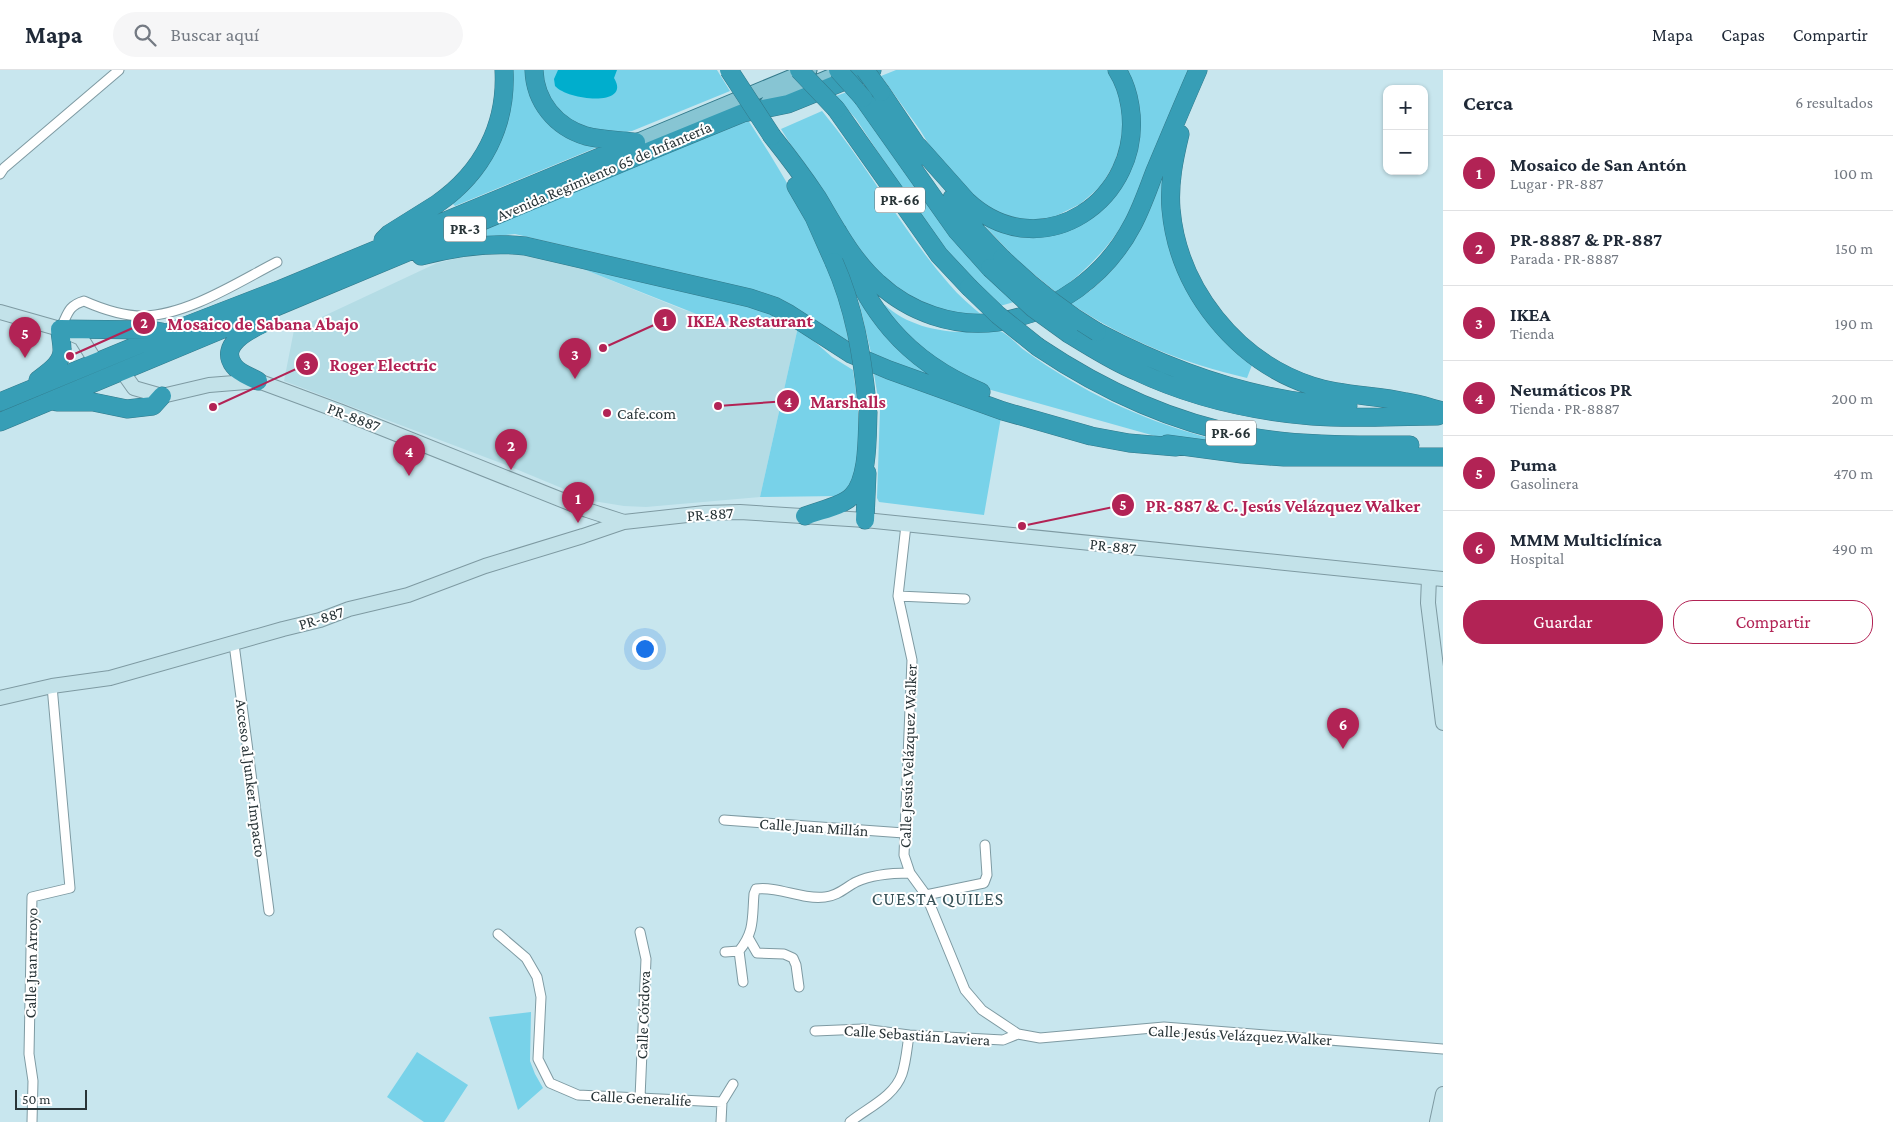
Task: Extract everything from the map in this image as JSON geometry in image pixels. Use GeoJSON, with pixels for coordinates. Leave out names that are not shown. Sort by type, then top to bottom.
{"type":"FeatureCollection","features":[{"type":"Feature","properties":{"kind":"highway"},"geometry":{"type":"LineString","coordinates":[[373,251],[388,234],[452,192],[481,160],[496,130],[502,112],[504,70]]}},
{"type":"Feature","properties":{"kind":"highway"},"geometry":{"type":"LineString","coordinates":[[534,70],[537,92],[543,105],[561,124],[588,136],[636,142]]}},
{"type":"Feature","properties":{"kind":"highway"},"geometry":{"type":"LineString","coordinates":[[729,70],[772,136],[803,175],[855,258],[878,284],[894,296],[926,314],[957,321],[989,323],[1020,318],[1054,304],[1078,289],[1102,267],[1129,231],[1196,74]]}},
{"type":"Feature","properties":{"kind":"highway","name":"PR-66"},"geometry":{"type":"LineString","coordinates":[[799,70],[836,109],[939,255],[998,315],[1038,347],[1085,377],[1129,399],[1188,422],[1247,436],[1303,443],[1443,445]]}},
{"type":"Feature","properties":{"kind":"highway","name":"PR-66"},"geometry":{"type":"LineString","coordinates":[[838,70],[863,98],[957,232],[996,263],[1033,308],[1069,334],[1105,356],[1137,372],[1196,394],[1254,409],[1312,416],[1443,414]]}},
{"type":"Feature","properties":{"kind":"highway"},"geometry":{"type":"LineString","coordinates":[[865,70],[996,263],[1028,283],[1054,304],[1097,332],[1153,360],[1190,374],[1240,388],[1315,403],[1443,414]]}},
{"type":"Feature","properties":{"kind":"highway"},"geometry":{"type":"LineString","coordinates":[[743,113],[788,104],[872,70]]}},
{"type":"Feature","properties":{"kind":"highway"},"geometry":{"type":"LineString","coordinates":[[918,146],[976,210],[996,222],[1025,230],[1054,226],[1091,208],[1105,195],[1126,160],[1132,117],[1124,82],[1117,70]]}},
{"type":"Feature","properties":{"kind":"highway"},"geometry":{"type":"LineString","coordinates":[[1196,74],[1171,172],[1171,209],[1174,231],[1184,264],[1192,282],[1211,314],[1226,331],[1263,362],[1298,381],[1336,392],[1406,402],[1443,414]]}},
{"type":"Feature","properties":{"kind":"highway","name":"Avenida Regimiento 65 de Infantería"},"geometry":{"type":"LineString","coordinates":[[0,422],[743,113]]}},
{"type":"Feature","properties":{"kind":"highway"},"geometry":{"type":"LineString","coordinates":[[772,136],[793,180],[814,217],[844,285],[859,340],[868,408],[870,453],[865,520]]}},
{"type":"Feature","properties":{"kind":"highway","name":"Avenida Regimiento 65 de Infantería"},"geometry":{"type":"LineString","coordinates":[[0,402],[167,333],[281,289],[636,142]]}},
{"type":"Feature","properties":{"kind":"highway"},"geometry":{"type":"LineString","coordinates":[[838,232],[852,268],[881,316],[905,345],[931,367],[973,389],[1006,402],[1176,446]]}},
{"type":"Feature","properties":{"kind":"highway"},"geometry":{"type":"LineString","coordinates":[[347,278],[385,270],[428,254],[471,246],[507,244],[547,250],[750,298],[774,306],[851,354],[889,370],[1003,411],[1091,436],[1129,443],[1284,457],[1443,457]]}},
{"type":"Feature","properties":{"kind":"highway"},"geometry":{"type":"LineString","coordinates":[[258,381],[236,368],[231,354],[233,345],[239,336],[271,319],[310,293]]}},
{"type":"Feature","properties":{"kind":"highway"},"geometry":{"type":"LineString","coordinates":[[26,390],[56,365],[61,358],[60,329],[151,330],[167,333]]}},
{"type":"Feature","properties":{"kind":"highway"},"geometry":{"type":"LineString","coordinates":[[46,402],[93,402],[127,409],[153,406],[162,396]]}},
{"type":"Feature","properties":{"kind":"highway"},"geometry":{"type":"LineString","coordinates":[[805,516],[844,502],[852,496],[858,487],[865,460],[868,408]]}},
{"type":"Feature","properties":{"kind":"main road","name":"Avenida Regimiento 65 de Infantería"},"geometry":{"type":"LineString","coordinates":[[636,142],[810,70]]}},
{"type":"Feature","properties":{"kind":"main road","name":"Avenida Regimiento 65 de Infantería"},"geometry":{"type":"LineString","coordinates":[[743,113],[847,70]]}},
{"type":"Feature","properties":{"kind":"street"},"geometry":{"type":"LineString","coordinates":[[0,174],[4,168],[119,70]]}},
{"type":"Feature","properties":{"kind":"street"},"geometry":{"type":"LineString","coordinates":[[60,329],[69,309],[75,304],[84,301],[103,310],[141,316],[154,315],[182,308],[199,301],[277,262]]}},
{"type":"Feature","properties":{"kind":"street"},"geometry":{"type":"LineString","coordinates":[[0,312],[60,329],[81,338],[96,362]]}},
{"type":"Feature","properties":{"kind":"street"},"geometry":{"type":"LineString","coordinates":[[122,371],[134,388],[146,393],[162,396]]}},
{"type":"Feature","properties":{"kind":"street","name":"PR-8887"},"geometry":{"type":"LineString","coordinates":[[162,396],[209,385],[258,381],[339,411],[578,506],[624,522]]}},
{"type":"Feature","properties":{"kind":"street","name":"PR-887"},"geometry":{"type":"LineString","coordinates":[[0,698],[52,686],[110,678],[320,620],[349,609],[408,594],[485,566],[624,522],[704,513],[737,512],[865,520],[1436,579]]}},
{"type":"Feature","properties":{"kind":"street","name":"Calle Jesús Velázquez Walker"},"geometry":{"type":"LineString","coordinates":[[906,525],[898,596],[912,660],[904,855],[910,873],[926,895],[965,990],[982,1010],[1018,1034],[1040,1038],[1164,1027],[1443,1049]]}},
{"type":"Feature","properties":{"kind":"street"},"geometry":{"type":"LineString","coordinates":[[1436,579],[1428,604],[1443,724]]}},
{"type":"Feature","properties":{"kind":"street"},"geometry":{"type":"LineString","coordinates":[[898,596],[965,599]]}},
{"type":"Feature","properties":{"kind":"street","name":"Acceso al Junker Impacto"},"geometry":{"type":"LineString","coordinates":[[234,644],[269,911]]}},
{"type":"Feature","properties":{"kind":"street","name":"Calle Juan Arroyo"},"geometry":{"type":"LineString","coordinates":[[32,1122],[33,1081],[29,1054],[32,897],[70,888],[52,686]]}},
{"type":"Feature","properties":{"kind":"street","name":"Calle Juan Millán"},"geometry":{"type":"LineString","coordinates":[[724,820],[904,833]]}},
{"type":"Feature","properties":{"kind":"street"},"geometry":{"type":"LineString","coordinates":[[926,895],[984,883],[987,875],[985,845]]}},
{"type":"Feature","properties":{"kind":"street"},"geometry":{"type":"LineString","coordinates":[[725,952],[739,951],[749,939],[756,889],[763,888],[800,896],[827,897],[869,877],[891,873],[910,873]]}},
{"type":"Feature","properties":{"kind":"street","name":"Calle Córdova"},"geometry":{"type":"LineString","coordinates":[[640,932],[646,959],[640,1098]]}},
{"type":"Feature","properties":{"kind":"street","name":"Calle Generalife"},"geometry":{"type":"LineString","coordinates":[[498,934],[526,958],[537,977],[541,997],[538,1059],[550,1083],[578,1095],[722,1102]]}},
{"type":"Feature","properties":{"kind":"street"},"geometry":{"type":"LineString","coordinates":[[749,939],[757,953],[784,954],[793,958],[796,965],[799,987]]}},
{"type":"Feature","properties":{"kind":"street"},"geometry":{"type":"LineString","coordinates":[[739,951],[743,982]]}},
{"type":"Feature","properties":{"kind":"street","name":"Calle Sebastián Laviera"},"geometry":{"type":"LineString","coordinates":[[815,1031],[863,1029],[909,1035],[1003,1040],[1018,1034]]}},
{"type":"Feature","properties":{"kind":"street"},"geometry":{"type":"LineString","coordinates":[[850,1122],[876,1103],[895,1085],[902,1075],[909,1035]]}},
{"type":"Feature","properties":{"kind":"street"},"geometry":{"type":"LineString","coordinates":[[721,1122],[722,1102],[733,1084]]}},
{"type":"Feature","properties":{"kind":"street"},"geometry":{"type":"LineString","coordinates":[[1437,1122],[1443,1094]]}},
{"type":"Feature","properties":{"kind":"shaded area"},"geometry":{"type":"Polygon","coordinates":[[[510,70],[527,70],[529,86],[600,146],[455,206],[453,200],[477,171],[510,70]]]}},
{"type":"Feature","properties":{"kind":"shaded area"},"geometry":{"type":"Polygon","coordinates":[[[538,70],[717,70],[730,91],[632,131],[620,133],[587,130],[554,112],[538,70]]]}},
{"type":"Feature","properties":{"kind":"shaded area"},"geometry":{"type":"Polygon","coordinates":[[[558,70],[617,70],[614,78],[617,87],[614,94],[596,99],[573,95],[555,86],[554,79],[558,70]]]}},
{"type":"Feature","properties":{"kind":"shaded area"},"geometry":{"type":"Polygon","coordinates":[[[896,70],[1110,70],[1122,102],[1122,139],[1114,164],[1101,186],[1080,204],[1054,217],[1028,221],[987,210],[939,161],[920,130],[881,76],[896,70]]]}},
{"type":"Feature","properties":{"kind":"shaded area"},"geometry":{"type":"Polygon","coordinates":[[[1125,70],[1190,70],[1126,219],[1112,240],[1095,259],[1057,293],[1019,262],[983,224],[985,222],[1011,234],[1025,236],[1053,232],[1127,172],[1125,70]]]}},
{"type":"Feature","properties":{"kind":"shaded area"},"geometry":{"type":"Polygon","coordinates":[[[847,92],[985,274],[1014,302],[1000,306],[941,247],[856,119],[836,96],[847,92]]]}},
{"type":"Feature","properties":{"kind":"shaded area"},"geometry":{"type":"Polygon","coordinates":[[[822,111],[855,154],[932,263],[957,293],[983,316],[946,311],[912,299],[883,281],[849,238],[781,129],[822,111]]]}},
{"type":"Feature","properties":{"kind":"shaded area"},"geometry":{"type":"Polygon","coordinates":[[[748,120],[796,200],[823,255],[843,314],[849,344],[784,302],[748,289],[515,234],[472,239],[470,235],[748,120]]]}},
{"type":"Feature","properties":{"kind":"shaded area"},"geometry":{"type":"Polygon","coordinates":[[[1161,172],[1164,172],[1163,218],[1175,265],[1197,308],[1222,337],[1252,365],[1247,378],[1200,365],[1155,349],[1112,328],[1070,303],[1090,291],[1117,264],[1142,222],[1161,172]]]}},
{"type":"Feature","properties":{"kind":"shaded area"},"geometry":{"type":"Polygon","coordinates":[[[498,247],[754,306],[786,319],[736,323],[704,317],[583,269],[498,247]]]}},
{"type":"Feature","properties":{"kind":"shaded area"},"geometry":{"type":"Polygon","coordinates":[[[480,253],[533,255],[583,269],[684,310],[736,323],[786,319],[798,327],[760,497],[646,507],[593,501],[506,465],[284,381],[294,330],[437,263],[480,253]]]}},
{"type":"Feature","properties":{"kind":"shaded area"},"geometry":{"type":"Polygon","coordinates":[[[853,284],[946,384],[871,353],[853,284]]]}},
{"type":"Feature","properties":{"kind":"shaded area"},"geometry":{"type":"Polygon","coordinates":[[[885,305],[893,312],[913,323],[935,329],[959,332],[1000,331],[1051,369],[1111,402],[1179,429],[1249,447],[1162,438],[984,388],[955,374],[898,328],[883,306],[885,305]]]}},
{"type":"Feature","properties":{"kind":"shaded area"},"geometry":{"type":"Polygon","coordinates":[[[798,327],[832,357],[853,370],[858,405],[856,481],[840,496],[760,497],[798,327]]]}},
{"type":"Feature","properties":{"kind":"shaded area"},"geometry":{"type":"Polygon","coordinates":[[[874,374],[1001,417],[984,515],[879,502],[877,498],[880,410],[874,374]]]}},
{"type":"Feature","properties":{"kind":"shaded area"},"geometry":{"type":"Polygon","coordinates":[[[531,1012],[530,1061],[543,1088],[518,1110],[489,1017],[531,1012]]]}},
{"type":"Feature","properties":{"kind":"shaded area"},"geometry":{"type":"Polygon","coordinates":[[[417,1052],[468,1085],[444,1122],[424,1122],[387,1097],[417,1052]]]}},
{"type":"Feature","properties":{"kind":"place","name":"IKEA Restaurant"},"geometry":{"type":"Point","coordinates":[603,348]}},
{"type":"Feature","properties":{"kind":"place","name":"Mosaico de Sabana Abajo"},"geometry":{"type":"Point","coordinates":[70,356]}},
{"type":"Feature","properties":{"kind":"place","name":"Puma"},"geometry":{"type":"Point","coordinates":[25,358]}},
{"type":"Feature","properties":{"kind":"place","name":"IKEA"},"geometry":{"type":"Point","coordinates":[575,379]}},
{"type":"Feature","properties":{"kind":"place","name":"Marshalls"},"geometry":{"type":"Point","coordinates":[718,406]}},
{"type":"Feature","properties":{"kind":"place","name":"Roger Electric"},"geometry":{"type":"Point","coordinates":[213,407]}},
{"type":"Feature","properties":{"kind":"place","name":"Cafe.com"},"geometry":{"type":"Point","coordinates":[607,413]}},
{"type":"Feature","properties":{"kind":"place","name":"PR-8887 & PR-887"},"geometry":{"type":"Point","coordinates":[511,470]}},
{"type":"Feature","properties":{"kind":"place","name":"Neumáticos PR"},"geometry":{"type":"Point","coordinates":[409,476]}},
{"type":"Feature","properties":{"kind":"place","name":"Mosaico de San Antón"},"geometry":{"type":"Point","coordinates":[578,523]}},
{"type":"Feature","properties":{"kind":"place","name":"PR-887 & C. Jesús Velázquez Walker"},"geometry":{"type":"Point","coordinates":[1022,526]}},
{"type":"Feature","properties":{"kind":"place","name":"MMM Multiclínica"},"geometry":{"type":"Point","coordinates":[1343,749]}},
{"type":"Feature","properties":{"kind":"district","name":"CUESTA QUILES"},"geometry":{"type":"Point","coordinates":[938,899]}}]}
